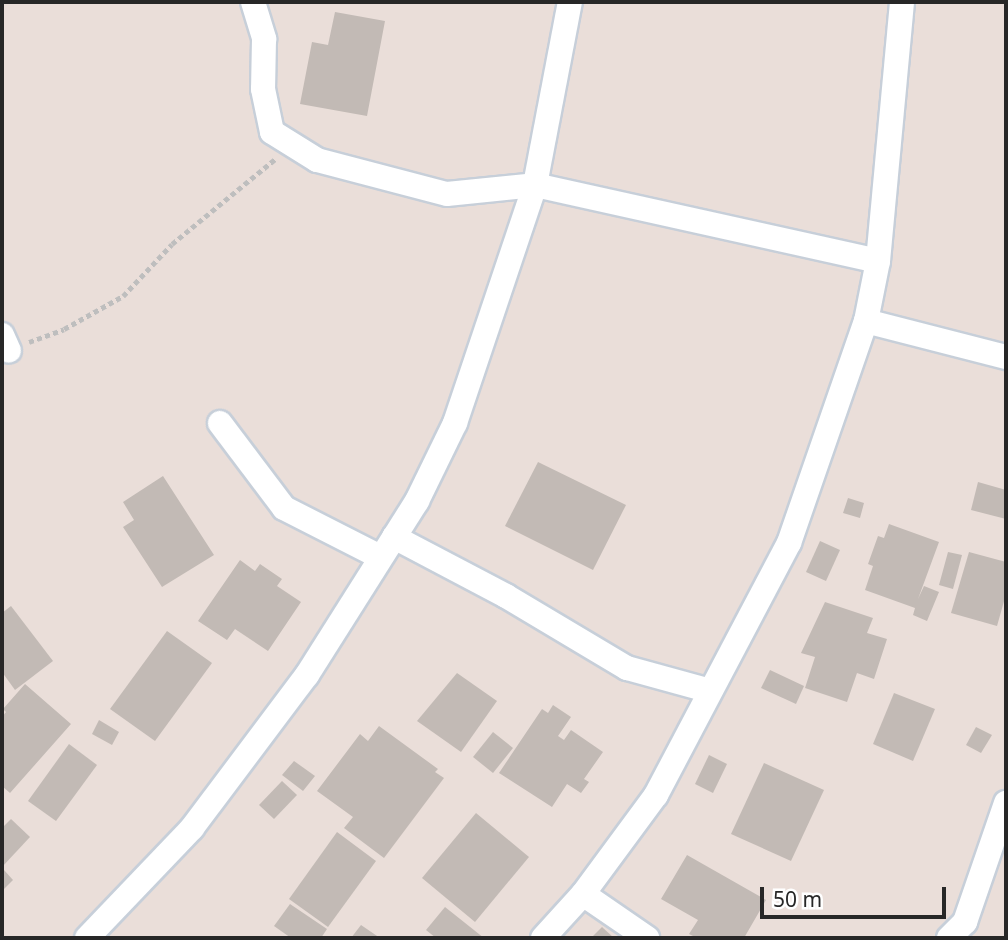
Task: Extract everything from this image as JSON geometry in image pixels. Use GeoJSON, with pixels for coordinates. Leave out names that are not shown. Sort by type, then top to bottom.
{"type":"FeatureCollection","features":[{"type":"Feature","properties":{"kind":"street"},"geometry":{"type":"LineString","coordinates":[[254,2],[264,39],[263,89],[272,132],[317,160],[447,194],[534,185],[878,261]]}},
{"type":"Feature","properties":{"kind":"street"},"geometry":{"type":"LineString","coordinates":[[87,938],[192,828],[307,675],[387,547],[456,423],[534,185],[570,2]]}},
{"type":"Feature","properties":{"kind":"street"},"geometry":{"type":"LineString","coordinates":[[542,938],[583,894],[656,795],[708,690],[789,543],[866,321],[878,261],[902,2]]}},
{"type":"Feature","properties":{"kind":"street"},"geometry":{"type":"LineString","coordinates":[[866,321],[1006,357]]}},
{"type":"Feature","properties":{"kind":"street"},"geometry":{"type":"LineString","coordinates":[[220,423],[284,508],[506,596],[627,667],[708,690]]}},
{"type":"Feature","properties":{"kind":"street"},"geometry":{"type":"LineString","coordinates":[[949,938],[965,922],[1006,803]]}},
{"type":"Feature","properties":{"kind":"street"},"geometry":{"type":"LineString","coordinates":[[583,894],[647,938]]}},
{"type":"Feature","properties":{"kind":"path"},"geometry":{"type":"LineString","coordinates":[[6,343],[64,329],[123,296],[172,244],[292,144]]}},
{"type":"Feature","properties":{"kind":"building"},"geometry":{"type":"Polygon","coordinates":[[[335,12],[385,21],[367,116],[300,104],[312,42],[328,45],[335,12]]]}},
{"type":"Feature","properties":{"kind":"building"},"geometry":{"type":"Polygon","coordinates":[[[538,462],[626,505],[593,570],[505,526],[538,462]]]}},
{"type":"Feature","properties":{"kind":"building"},"geometry":{"type":"Polygon","coordinates":[[[163,476],[214,555],[162,587],[123,527],[134,520],[123,502],[163,476]]]}},
{"type":"Feature","properties":{"kind":"building"},"geometry":{"type":"Polygon","coordinates":[[[978,482],[1006,490],[1006,519],[971,510],[978,482]]]}},
{"type":"Feature","properties":{"kind":"building"},"geometry":{"type":"Polygon","coordinates":[[[848,498],[864,503],[860,518],[843,513],[848,498]]]}},
{"type":"Feature","properties":{"kind":"building"},"geometry":{"type":"Polygon","coordinates":[[[889,524],[939,542],[918,599],[924,586],[939,592],[927,621],[913,615],[915,608],[865,590],[873,566],[868,564],[878,536],[884,538],[889,524]]]}},
{"type":"Feature","properties":{"kind":"building"},"geometry":{"type":"Polygon","coordinates":[[[820,541],[840,550],[826,581],[806,572],[820,541]]]}},
{"type":"Feature","properties":{"kind":"building"},"geometry":{"type":"Polygon","coordinates":[[[948,552],[962,555],[953,589],[939,585],[948,552]]]}},
{"type":"Feature","properties":{"kind":"building"},"geometry":{"type":"Polygon","coordinates":[[[969,552],[1006,562],[1006,594],[997,626],[951,613],[969,552]]]}},
{"type":"Feature","properties":{"kind":"building"},"geometry":{"type":"Polygon","coordinates":[[[240,560],[255,571],[260,564],[282,579],[277,586],[301,602],[268,651],[235,629],[227,640],[198,621],[240,560]]]}},
{"type":"Feature","properties":{"kind":"building"},"geometry":{"type":"Polygon","coordinates":[[[825,602],[873,618],[867,633],[887,639],[874,679],[857,673],[847,702],[805,688],[815,657],[801,653],[825,602]]]}},
{"type":"Feature","properties":{"kind":"building"},"geometry":{"type":"Polygon","coordinates":[[[11,606],[53,661],[15,690],[2,672],[2,613],[11,606]]]}},
{"type":"Feature","properties":{"kind":"building"},"geometry":{"type":"Polygon","coordinates":[[[167,631],[212,663],[155,741],[110,709],[167,631]]]}},
{"type":"Feature","properties":{"kind":"building"},"geometry":{"type":"Polygon","coordinates":[[[770,670],[804,686],[796,704],[761,688],[770,670]]]}},
{"type":"Feature","properties":{"kind":"building"},"geometry":{"type":"Polygon","coordinates":[[[457,673],[497,701],[461,752],[417,721],[457,673]]]}},
{"type":"Feature","properties":{"kind":"building"},"geometry":{"type":"Polygon","coordinates":[[[25,684],[71,724],[10,793],[2,786],[2,717],[6,712],[3,709],[25,684]]]}},
{"type":"Feature","properties":{"kind":"building"},"geometry":{"type":"Polygon","coordinates":[[[894,693],[935,709],[913,761],[873,744],[894,693]]]}},
{"type":"Feature","properties":{"kind":"building"},"geometry":{"type":"Polygon","coordinates":[[[553,705],[571,717],[558,736],[564,740],[571,730],[603,752],[584,779],[589,782],[581,793],[567,784],[552,807],[499,773],[542,709],[548,713],[553,705]]]}},
{"type":"Feature","properties":{"kind":"building"},"geometry":{"type":"Polygon","coordinates":[[[99,720],[119,732],[112,745],[92,734],[99,720]]]}},
{"type":"Feature","properties":{"kind":"building"},"geometry":{"type":"Polygon","coordinates":[[[379,726],[438,769],[435,772],[444,778],[384,858],[344,828],[353,817],[317,791],[360,734],[368,741],[379,726]]]}},
{"type":"Feature","properties":{"kind":"building"},"geometry":{"type":"Polygon","coordinates":[[[976,727],[992,735],[981,753],[966,745],[976,727]]]}},
{"type":"Feature","properties":{"kind":"building"},"geometry":{"type":"Polygon","coordinates":[[[493,732],[513,748],[493,773],[473,757],[493,732]]]}},
{"type":"Feature","properties":{"kind":"building"},"geometry":{"type":"Polygon","coordinates":[[[69,744],[97,765],[56,821],[28,801],[69,744]]]}},
{"type":"Feature","properties":{"kind":"building"},"geometry":{"type":"Polygon","coordinates":[[[709,755],[727,764],[713,793],[695,784],[709,755]]]}},
{"type":"Feature","properties":{"kind":"building"},"geometry":{"type":"Polygon","coordinates":[[[294,761],[315,776],[303,791],[282,775],[294,761]]]}},
{"type":"Feature","properties":{"kind":"building"},"geometry":{"type":"Polygon","coordinates":[[[764,763],[824,790],[791,861],[731,834],[764,763]]]}},
{"type":"Feature","properties":{"kind":"building"},"geometry":{"type":"Polygon","coordinates":[[[282,781],[297,795],[274,819],[259,805],[282,781]]]}},
{"type":"Feature","properties":{"kind":"building"},"geometry":{"type":"Polygon","coordinates":[[[476,813],[529,857],[475,922],[422,878],[476,813]]]}},
{"type":"Feature","properties":{"kind":"building"},"geometry":{"type":"Polygon","coordinates":[[[11,819],[30,837],[2,867],[2,828],[11,819]]]}},
{"type":"Feature","properties":{"kind":"building"},"geometry":{"type":"Polygon","coordinates":[[[337,832],[376,861],[328,927],[289,899],[337,832]]]}},
{"type":"Feature","properties":{"kind":"building"},"geometry":{"type":"Polygon","coordinates":[[[687,855],[766,900],[744,938],[697,938],[689,934],[698,920],[661,899],[687,855]]]}},
{"type":"Feature","properties":{"kind":"building"},"geometry":{"type":"Polygon","coordinates":[[[4,870],[13,880],[2,891],[2,872],[4,870]]]}},
{"type":"Feature","properties":{"kind":"building"},"geometry":{"type":"Polygon","coordinates":[[[290,904],[327,929],[321,938],[291,938],[274,926],[290,904]]]}},
{"type":"Feature","properties":{"kind":"building"},"geometry":{"type":"Polygon","coordinates":[[[445,907],[484,938],[436,938],[426,930],[445,907]]]}},
{"type":"Feature","properties":{"kind":"building"},"geometry":{"type":"Polygon","coordinates":[[[361,925],[380,938],[351,938],[361,925]]]}},
{"type":"Feature","properties":{"kind":"building"},"geometry":{"type":"Polygon","coordinates":[[[602,927],[614,938],[591,938],[602,927]]]}}]}
